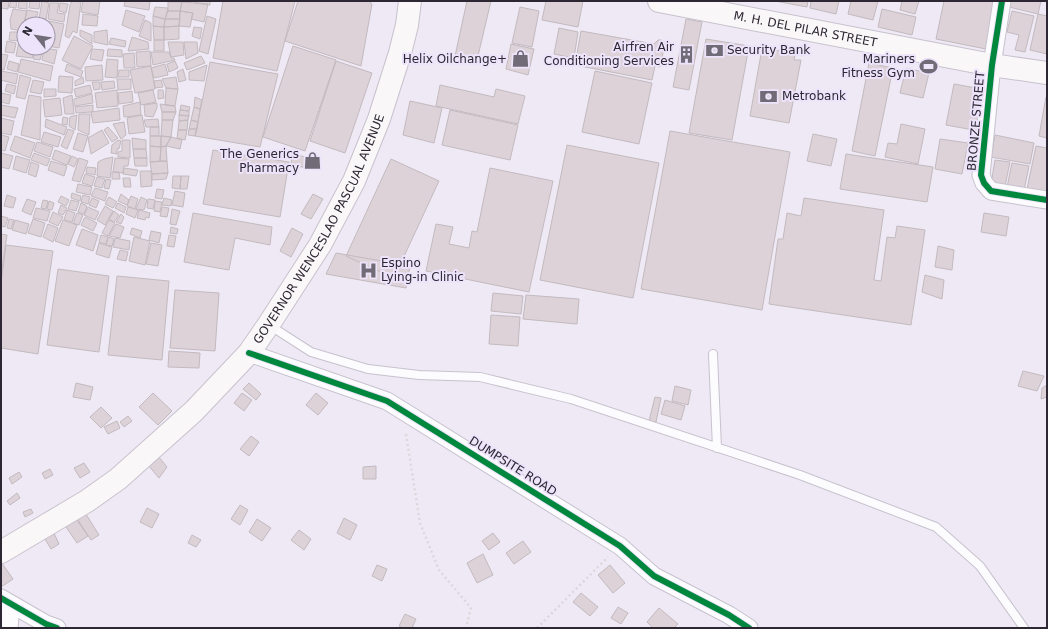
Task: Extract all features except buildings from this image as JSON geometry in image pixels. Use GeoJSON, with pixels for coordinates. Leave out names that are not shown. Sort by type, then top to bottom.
{"type":"FeatureCollection","features":[{"type":"Feature","properties":{"kind":"main road","name":"GOVERNOR WENCESLAO PASCUAL AVENUE"},"geometry":{"type":"LineString","coordinates":[[1,552],[87,501],[118,479],[194,411],[249,352],[269,324],[320,244],[354,181],[379,119],[400,53],[407,25],[410,1]]}},
{"type":"Feature","properties":{"kind":"main road","name":"M. H. DEL PILAR STREET"},"geometry":{"type":"LineString","coordinates":[[659,1],[992,65],[1047,73]]}},
{"type":"Feature","properties":{"kind":"street"},"geometry":{"type":"LineString","coordinates":[[992,65],[1002,1]]}},
{"type":"Feature","properties":{"kind":"street","name":"BRONZE STREET"},"geometry":{"type":"LineString","coordinates":[[992,65],[981,176],[990,191],[1047,200]]}},
{"type":"Feature","properties":{"kind":"street","name":"DUMPSITE ROAD"},"geometry":{"type":"LineString","coordinates":[[249,352],[387,401],[620,546],[654,576],[729,615],[749,628]]}},
{"type":"Feature","properties":{"kind":"street"},"geometry":{"type":"LineString","coordinates":[[6,602],[9,628]]}},
{"type":"Feature","properties":{"kind":"street"},"geometry":{"type":"LineString","coordinates":[[6,602],[57,628]]}},
{"type":"Feature","properties":{"kind":"lane"},"geometry":{"type":"LineString","coordinates":[[269,324],[311,352],[368,369],[419,375],[480,377],[571,399],[800,475],[936,527],[980,566],[1024,628]]}},
{"type":"Feature","properties":{"kind":"lane"},"geometry":{"type":"LineString","coordinates":[[713,354],[717,448]]}},
{"type":"Feature","properties":{"kind":"path"},"geometry":{"type":"LineString","coordinates":[[403,411],[420,523],[439,570],[471,608],[466,628]]}},
{"type":"Feature","properties":{"kind":"path"},"geometry":{"type":"LineString","coordinates":[[537,628],[620,546]]}},
{"type":"Feature","properties":{"kind":"cycle path"},"geometry":{"type":"LineString","coordinates":[[1002,1],[992,65],[981,175],[984,183],[991,191],[1047,200]]}},
{"type":"Feature","properties":{"kind":"cycle path"},"geometry":{"type":"LineString","coordinates":[[249,353],[387,401],[620,546],[654,576],[729,615],[749,628]]}},
{"type":"Feature","properties":{"kind":"cycle path"},"geometry":{"type":"LineString","coordinates":[[1,598],[46,624],[57,628]]}},
{"type":"Feature","properties":{"kind":"place","name":"Security Bank"},"geometry":{"type":"Point","coordinates":[714,50]}},
{"type":"Feature","properties":{"kind":"place","name":"Airfren Air Conditioning Services"},"geometry":{"type":"Point","coordinates":[687,54]}},
{"type":"Feature","properties":{"kind":"place","name":"Helix Oilchange+"},"geometry":{"type":"Point","coordinates":[520,59]}},
{"type":"Feature","properties":{"kind":"place","name":"Mariners Fitness Gym"},"geometry":{"type":"Point","coordinates":[928,66]}},
{"type":"Feature","properties":{"kind":"place","name":"Metrobank"},"geometry":{"type":"Point","coordinates":[769,96]}},
{"type":"Feature","properties":{"kind":"place","name":"The Generics Pharmacy"},"geometry":{"type":"Point","coordinates":[312,161]}},
{"type":"Feature","properties":{"kind":"place","name":"Espino Lying-in Clinic"},"geometry":{"type":"Point","coordinates":[368,270]}}]}
